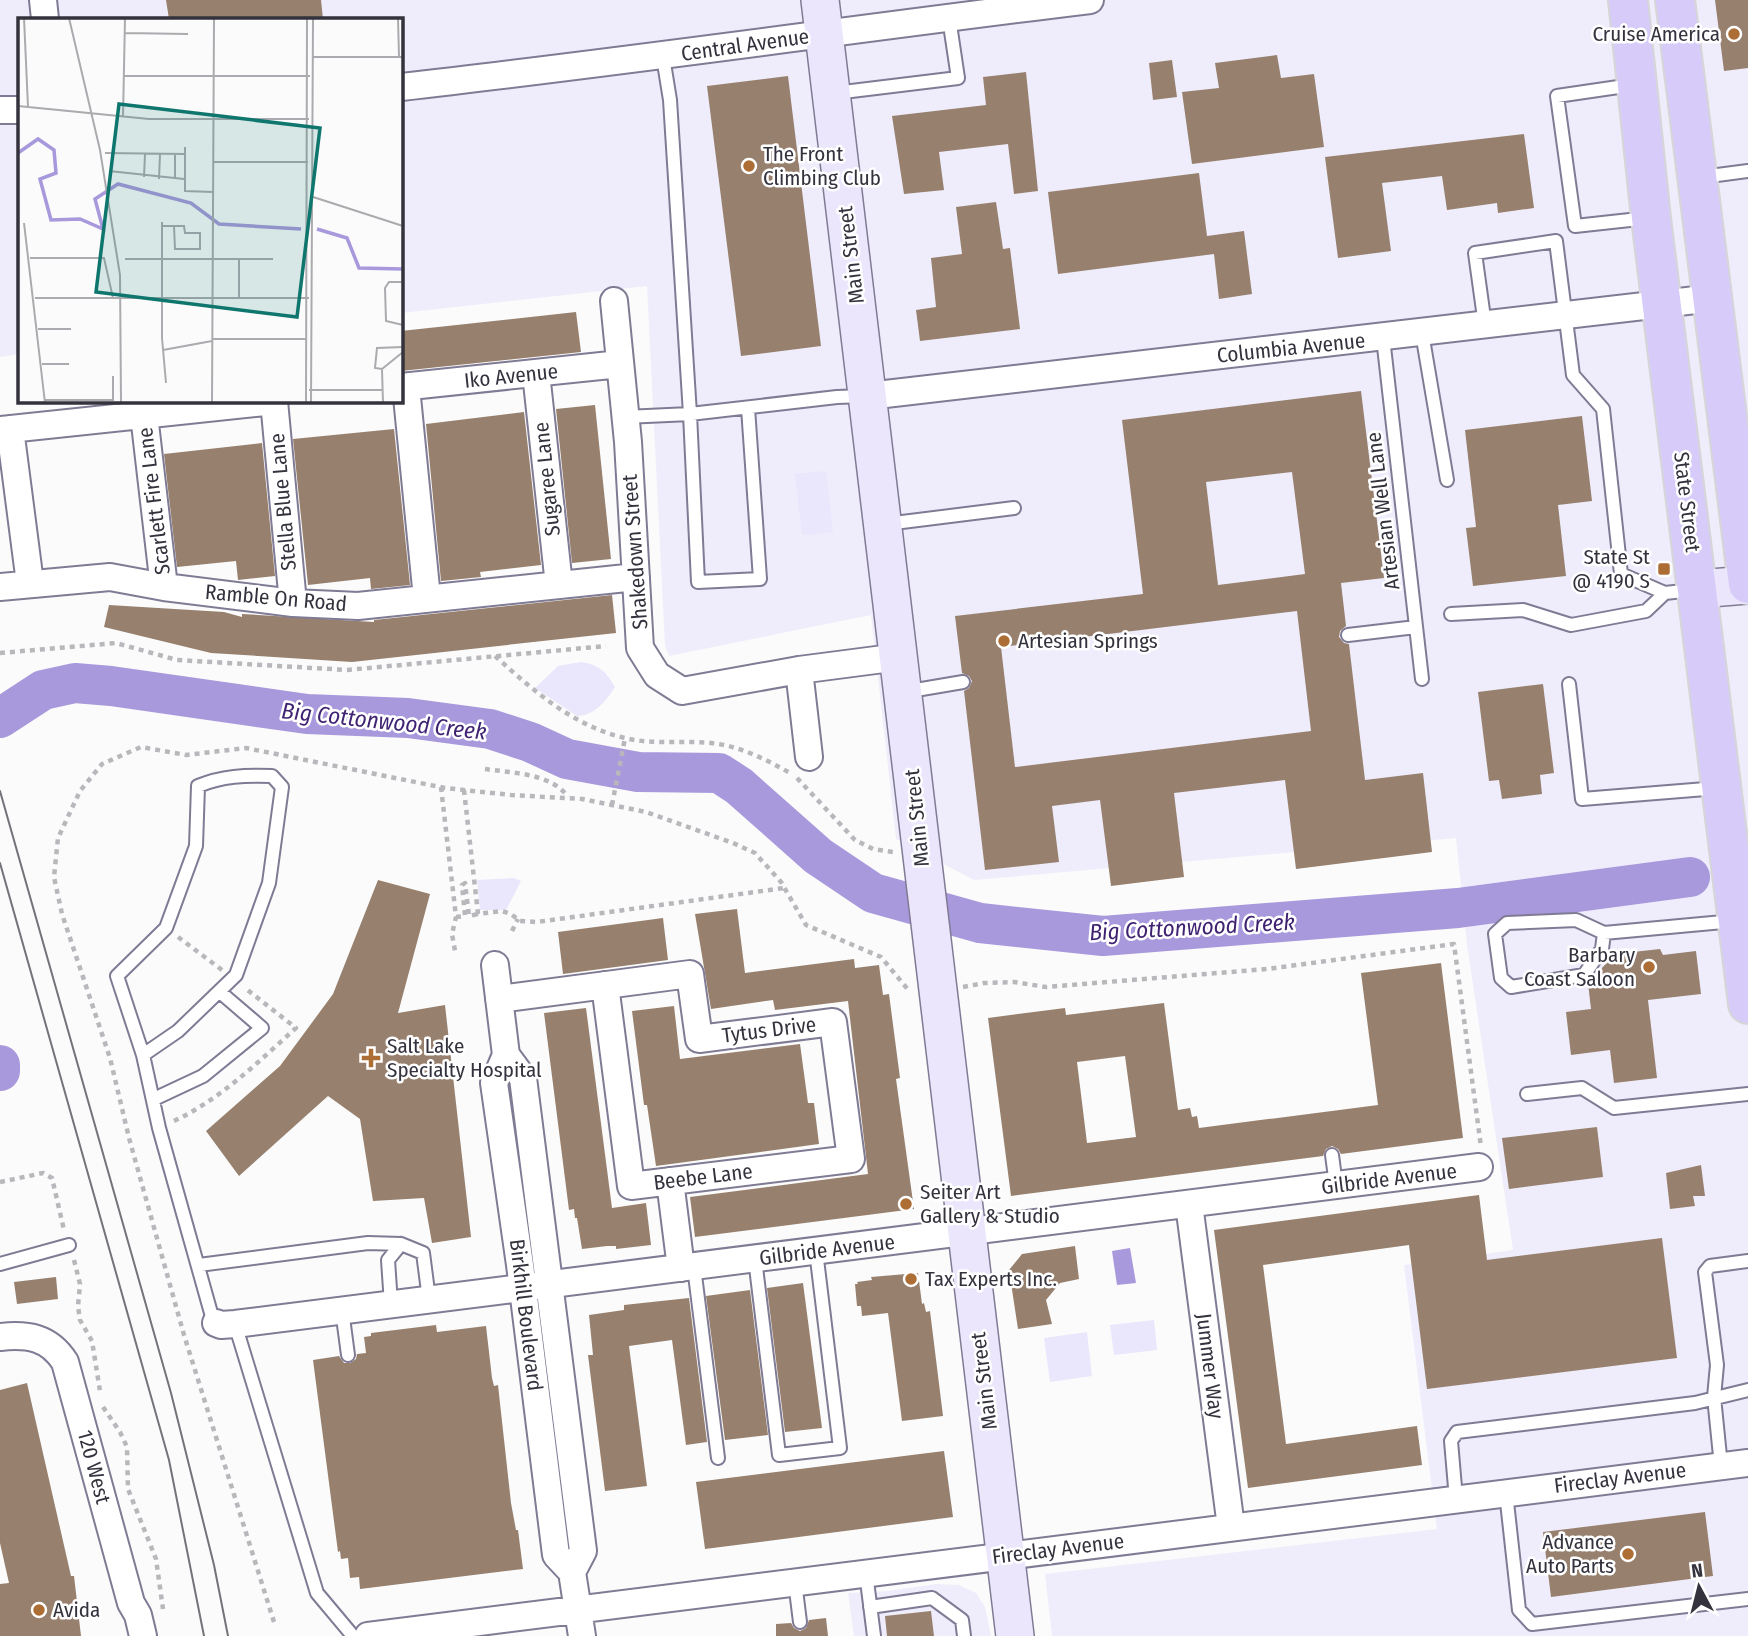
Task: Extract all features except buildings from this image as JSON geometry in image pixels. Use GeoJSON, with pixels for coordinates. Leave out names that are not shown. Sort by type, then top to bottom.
{"type":"FeatureCollection","features":[{"type":"Feature","properties":{"kind":"main road","name":"State Street"},"geometry":{"type":"LineString","coordinates":[[1628,0],[1662,304],[1681,591],[1722,788],[1748,1004]]}},
{"type":"Feature","properties":{"kind":"main road"},"geometry":{"type":"LineString","coordinates":[[1675,0],[1713,298],[1733,400],[1741,460],[1748,585]]}},
{"type":"Feature","properties":{"kind":"street"},"geometry":{"type":"LineString","coordinates":[[43,0],[45,18]]}},
{"type":"Feature","properties":{"kind":"street","name":"Central Avenue"},"geometry":{"type":"LineString","coordinates":[[402,87],[663,57],[822,17],[949,18],[1032,4],[1090,0]]}},
{"type":"Feature","properties":{"kind":"street","name":"Main Street"},"geometry":{"type":"LineString","coordinates":[[822,17],[901,674],[907,855],[939,989],[1015,1636]]}},
{"type":"Feature","properties":{"kind":"street"},"geometry":{"type":"LineString","coordinates":[[0,110],[18,110]]}},
{"type":"Feature","properties":{"kind":"street","name":"Columbia Avenue"},"geometry":{"type":"LineString","coordinates":[[868,396],[1713,298]]}},
{"type":"Feature","properties":{"kind":"street","name":"Shakedown Street"},"geometry":{"type":"LineString","coordinates":[[614,300],[625,417],[640,648],[657,675],[682,691],[799,670],[901,674]]}},
{"type":"Feature","properties":{"kind":"street","name":"Iko Avenue"},"geometry":{"type":"LineString","coordinates":[[403,387],[620,364]]}},
{"type":"Feature","properties":{"kind":"street","name":"Sugaree Lane"},"geometry":{"type":"LineString","coordinates":[[536,373],[559,584]]}},
{"type":"Feature","properties":{"kind":"street"},"geometry":{"type":"LineString","coordinates":[[403,387],[427,598]]}},
{"type":"Feature","properties":{"kind":"street"},"geometry":{"type":"LineString","coordinates":[[30,583],[5,429],[265,402]]}},
{"type":"Feature","properties":{"kind":"street","name":"Stella Blue Lane"},"geometry":{"type":"LineString","coordinates":[[274,402],[293,603]]}},
{"type":"Feature","properties":{"kind":"street","name":"Scarlett Fire Lane"},"geometry":{"type":"LineString","coordinates":[[144,415],[164,587]]}},
{"type":"Feature","properties":{"kind":"street","name":"Ramble On Road"},"geometry":{"type":"LineString","coordinates":[[0,587],[110,577],[164,587],[293,603],[358,606],[636,577]]}},
{"type":"Feature","properties":{"kind":"street"},"geometry":{"type":"LineString","coordinates":[[1681,591],[1748,585]]}},
{"type":"Feature","properties":{"kind":"street"},"geometry":{"type":"LineString","coordinates":[[799,670],[809,757]]}},
{"type":"Feature","properties":{"kind":"street","name":"Birkhill Boulevard"},"geometry":{"type":"LineString","coordinates":[[495,965],[506,1055],[523,1078],[550,1285],[583,1551],[572,1572]]}},
{"type":"Feature","properties":{"kind":"street","name":"Tytus Drive"},"geometry":{"type":"LineString","coordinates":[[499,999],[690,974],[699,1039],[833,1022],[851,1159]]}},
{"type":"Feature","properties":{"kind":"street","name":"Beebe Lane"},"geometry":{"type":"LineString","coordinates":[[605,985],[631,1186],[851,1159]]}},
{"type":"Feature","properties":{"kind":"street","name":"Birkhill Boulevard"},"geometry":{"type":"LineString","coordinates":[[506,1055],[494,1083],[556,1555],[572,1572],[582,1636]]}},
{"type":"Feature","properties":{"kind":"street","name":"Gilbride Avenue"},"geometry":{"type":"LineString","coordinates":[[225,1324],[1479,1167]]}},
{"type":"Feature","properties":{"kind":"street"},"geometry":{"type":"LineString","coordinates":[[670,1181],[687,1268]]}},
{"type":"Feature","properties":{"kind":"street","name":"Jummer Way"},"geometry":{"type":"LineString","coordinates":[[1189,1204],[1231,1527]]}},
{"type":"Feature","properties":{"kind":"street","name":"120 West"},"geometry":{"type":"LineString","coordinates":[[0,1337],[22,1335],[42,1340],[55,1349],[68,1370],[131,1603],[138,1615],[144,1636]]}},
{"type":"Feature","properties":{"kind":"street","name":"Fireclay Avenue"},"geometry":{"type":"LineString","coordinates":[[368,1636],[1748,1463]]}},
{"type":"Feature","properties":{"kind":"street","name":"120 West"},"geometry":{"type":"LineString","coordinates":[[127,1636],[131,1603]]}},
{"type":"Feature","properties":{"kind":"lane"},"geometry":{"type":"LineString","coordinates":[[832,94],[958,78],[949,18]]}},
{"type":"Feature","properties":{"kind":"lane"},"geometry":{"type":"LineString","coordinates":[[663,57],[670,100],[698,582],[760,579],[748,408]]}},
{"type":"Feature","properties":{"kind":"lane"},"geometry":{"type":"LineString","coordinates":[[1575,226],[1557,96],[1639,84]]}},
{"type":"Feature","properties":{"kind":"lane"},"geometry":{"type":"LineString","coordinates":[[1698,177],[1748,171]]}},
{"type":"Feature","properties":{"kind":"lane"},"geometry":{"type":"LineString","coordinates":[[1485,326],[1475,253],[1556,241],[1575,226],[1651,218]]}},
{"type":"Feature","properties":{"kind":"lane"},"geometry":{"type":"LineString","coordinates":[[1556,241],[1573,375],[1603,409],[1621,574],[1681,591]]}},
{"type":"Feature","properties":{"kind":"lane"},"geometry":{"type":"LineString","coordinates":[[1422,333],[1447,480]]}},
{"type":"Feature","properties":{"kind":"lane","name":"Artesian Well Lane"},"geometry":{"type":"LineString","coordinates":[[1383,338],[1422,679]]}},
{"type":"Feature","properties":{"kind":"lane"},"geometry":{"type":"LineString","coordinates":[[625,417],[690,414],[837,397],[868,396]]}},
{"type":"Feature","properties":{"kind":"lane"},"geometry":{"type":"LineString","coordinates":[[883,524],[1014,508]]}},
{"type":"Feature","properties":{"kind":"lane"},"geometry":{"type":"LineString","coordinates":[[1451,614],[1523,610],[1571,625],[1646,611],[1681,591]]}},
{"type":"Feature","properties":{"kind":"lane"},"geometry":{"type":"LineString","coordinates":[[1348,635],[1416,626]]}},
{"type":"Feature","properties":{"kind":"lane"},"geometry":{"type":"LineString","coordinates":[[901,674],[963,682]]}},
{"type":"Feature","properties":{"kind":"lane"},"geometry":{"type":"LineString","coordinates":[[1569,684],[1582,799],[1722,788]]}},
{"type":"Feature","properties":{"kind":"lane"},"geometry":{"type":"LineString","coordinates":[[143,1055],[177,1031],[236,975],[269,883],[282,787],[272,776],[242,775],[214,779],[198,786],[196,846],[166,928],[117,976],[143,1055],[159,1128],[211,1314],[225,1324],[317,1593],[352,1636]]}},
{"type":"Feature","properties":{"kind":"lane"},"geometry":{"type":"LineString","coordinates":[[1604,933],[1602,949],[1584,975],[1511,987],[1502,978],[1495,934],[1507,923],[1576,920],[1604,933],[1738,920]]}},
{"type":"Feature","properties":{"kind":"lane"},"geometry":{"type":"LineString","coordinates":[[154,1099],[203,1076],[262,1028],[220,992]]}},
{"type":"Feature","properties":{"kind":"lane"},"geometry":{"type":"LineString","coordinates":[[1528,1094],[1582,1088],[1614,1108],[1748,1094]]}},
{"type":"Feature","properties":{"kind":"lane"},"geometry":{"type":"LineString","coordinates":[[1332,1155],[1336,1185]]}},
{"type":"Feature","properties":{"kind":"lane"},"geometry":{"type":"LineString","coordinates":[[199,1265],[368,1243],[401,1244],[423,1253],[429,1299]]}},
{"type":"Feature","properties":{"kind":"lane"},"geometry":{"type":"LineString","coordinates":[[391,1304],[388,1259],[401,1244]]}},
{"type":"Feature","properties":{"kind":"lane"},"geometry":{"type":"LineString","coordinates":[[0,1264],[69,1245]]}},
{"type":"Feature","properties":{"kind":"lane"},"geometry":{"type":"LineString","coordinates":[[755,1259],[779,1455],[828,1450],[840,1448],[816,1251]]}},
{"type":"Feature","properties":{"kind":"lane"},"geometry":{"type":"LineString","coordinates":[[1721,1466],[1714,1397],[1717,1365],[1705,1272],[1710,1266],[1748,1261]]}},
{"type":"Feature","properties":{"kind":"lane"},"geometry":{"type":"LineString","coordinates":[[687,1268],[718,1458]]}},
{"type":"Feature","properties":{"kind":"lane"},"geometry":{"type":"LineString","coordinates":[[342,1310],[348,1355]]}},
{"type":"Feature","properties":{"kind":"lane"},"geometry":{"type":"LineString","coordinates":[[1456,1499],[1451,1441],[1457,1432],[1695,1403],[1748,1390]]}},
{"type":"Feature","properties":{"kind":"lane"},"geometry":{"type":"LineString","coordinates":[[1506,1492],[1519,1610],[1532,1624],[1748,1598]]}},
{"type":"Feature","properties":{"kind":"lane"},"geometry":{"type":"LineString","coordinates":[[866,1573],[874,1636]]}},
{"type":"Feature","properties":{"kind":"lane"},"geometry":{"type":"LineString","coordinates":[[795,1582],[800,1622]]}},
{"type":"Feature","properties":{"kind":"lane"},"geometry":{"type":"LineString","coordinates":[[870,1607],[932,1598],[962,1620],[964,1636]]}},
{"type":"Feature","properties":{"kind":"path"},"geometry":{"type":"LineString","coordinates":[[0,653],[116,643],[177,660],[346,670],[606,646]]}},
{"type":"Feature","properties":{"kind":"path"},"geometry":{"type":"LineString","coordinates":[[494,656],[540,697],[578,721],[625,740],[710,743],[743,750],[793,775],[855,840],[873,849],[907,855]]}},
{"type":"Feature","properties":{"kind":"path"},"geometry":{"type":"LineString","coordinates":[[612,805],[625,740]]}},
{"type":"Feature","properties":{"kind":"path"},"geometry":{"type":"LineString","coordinates":[[274,1622],[184,1335],[129,1138],[110,1058],[62,914],[54,877],[58,838],[79,791],[102,764],[141,747],[186,755],[246,748],[441,787],[568,798],[646,812],[755,853],[785,888],[806,925],[881,957],[939,989],[1014,982],[1046,987],[1267,969],[1454,944],[1481,1145],[1479,1167]]}},
{"type":"Feature","properties":{"kind":"path"},"geometry":{"type":"LineString","coordinates":[[485,769],[541,778],[562,788],[568,798]]}},
{"type":"Feature","properties":{"kind":"path"},"geometry":{"type":"LineString","coordinates":[[441,787],[456,917],[452,933],[455,951]]}},
{"type":"Feature","properties":{"kind":"path"},"geometry":{"type":"LineString","coordinates":[[464,790],[478,914]]}},
{"type":"Feature","properties":{"kind":"path"},"geometry":{"type":"LineString","coordinates":[[456,917],[465,916],[463,883],[466,886],[469,916],[502,911],[518,919],[537,922],[785,888]]}},
{"type":"Feature","properties":{"kind":"path"},"geometry":{"type":"LineString","coordinates":[[512,931],[518,919]]}},
{"type":"Feature","properties":{"kind":"path"},"geometry":{"type":"LineString","coordinates":[[0,1182],[43,1173],[52,1178],[65,1231]]}},
{"type":"Feature","properties":{"kind":"path"},"geometry":{"type":"LineString","coordinates":[[74,1260],[80,1284],[80,1320],[92,1341],[100,1392]]}},
{"type":"Feature","properties":{"kind":"path"},"geometry":{"type":"LineString","coordinates":[[102,1405],[127,1447],[128,1489],[156,1559],[163,1614]]}},
{"type":"Feature","properties":{"kind":"shaded area"},"geometry":{"type":"Polygon","coordinates":[[[0,0],[1748,0],[1748,1636],[1052,1636],[1045,1574],[1437,1529],[1404,1265],[1513,1250],[1467,945],[1456,838],[974,880],[896,839],[871,615],[669,656],[665,646],[647,286],[402,313],[402,18],[18,18],[18,354],[0,357],[0,0]]]}},
{"type":"Feature","properties":{"kind":"shaded area"},"geometry":{"type":"Polygon","coordinates":[[[826,471],[833,532],[802,535],[795,474],[826,471]]]}},
{"type":"Feature","properties":{"kind":"shaded area"},"geometry":{"type":"Polygon","coordinates":[[[581,662],[601,670],[615,687],[594,710],[577,716],[535,688],[558,666],[581,662]]]}},
{"type":"Feature","properties":{"kind":"shaded area"},"geometry":{"type":"Polygon","coordinates":[[[514,878],[521,881],[506,910],[480,910],[477,880],[514,878]]]}},
{"type":"Feature","properties":{"kind":"shaded area"},"geometry":{"type":"Polygon","coordinates":[[[1130,1248],[1136,1283],[1117,1285],[1112,1251],[1130,1248]]]}},
{"type":"Feature","properties":{"kind":"shaded area"},"geometry":{"type":"Polygon","coordinates":[[[1154,1320],[1157,1350],[1114,1355],[1110,1325],[1154,1320]]]}},
{"type":"Feature","properties":{"kind":"shaded area"},"geometry":{"type":"Polygon","coordinates":[[[1087,1332],[1092,1376],[1050,1382],[1044,1338],[1087,1332]]]}},
{"type":"Feature","properties":{"kind":"shaded area"},"geometry":{"type":"Polygon","coordinates":[[[936,1584],[959,1585],[976,1593],[985,1607],[991,1636],[854,1636],[848,1593],[936,1584]]]}},
{"type":"Feature","properties":{"kind":"waterway","name":"Big Cottonwood Creek"},"geometry":{"type":"LineString","coordinates":[[0,718],[43,690],[75,683],[307,714],[408,718],[490,729],[530,742],[567,759],[638,772],[719,773],[739,786],[818,856],[873,893],[980,923],[1103,936],[1458,908],[1690,877]]}},
{"type":"Feature","properties":{"kind":"waterway","name":"Big Cottonwood Creek"},"geometry":{"type":"LineString","coordinates":[[0,1065],[0,1071]]}},
{"type":"Feature","properties":{"kind":"tram line"},"geometry":{"type":"LineString","coordinates":[[0,791],[171,1393],[214,1565],[228,1636]]}},
{"type":"Feature","properties":{"kind":"tram line"},"geometry":{"type":"LineString","coordinates":[[0,863],[169,1460],[204,1636]]}},
{"type":"Feature","properties":{"kind":"place","name":"Cruise America"},"geometry":{"type":"Point","coordinates":[1734,34]}},
{"type":"Feature","properties":{"kind":"place","name":"The Front Climbing Club"},"geometry":{"type":"Point","coordinates":[749,166]}},
{"type":"Feature","properties":{"kind":"place","name":"State St @ 4190 S"},"geometry":{"type":"Point","coordinates":[1664,569]}},
{"type":"Feature","properties":{"kind":"place","name":"Artesian Springs"},"geometry":{"type":"Point","coordinates":[1004,641]}},
{"type":"Feature","properties":{"kind":"place","name":"Barbary Coast Saloon"},"geometry":{"type":"Point","coordinates":[1649,967]}},
{"type":"Feature","properties":{"kind":"place","name":"Salt Lake Specialty Hospital"},"geometry":{"type":"Point","coordinates":[371,1058]}},
{"type":"Feature","properties":{"kind":"place","name":"Seiter Art Gallery & Studio"},"geometry":{"type":"Point","coordinates":[906,1204]}},
{"type":"Feature","properties":{"kind":"place","name":"Tax Experts Inc."},"geometry":{"type":"Point","coordinates":[911,1279]}},
{"type":"Feature","properties":{"kind":"place","name":"Advance Auto Parts"},"geometry":{"type":"Point","coordinates":[1628,1554]}},
{"type":"Feature","properties":{"kind":"place","name":"Avida"},"geometry":{"type":"Point","coordinates":[39,1610]}}]}
